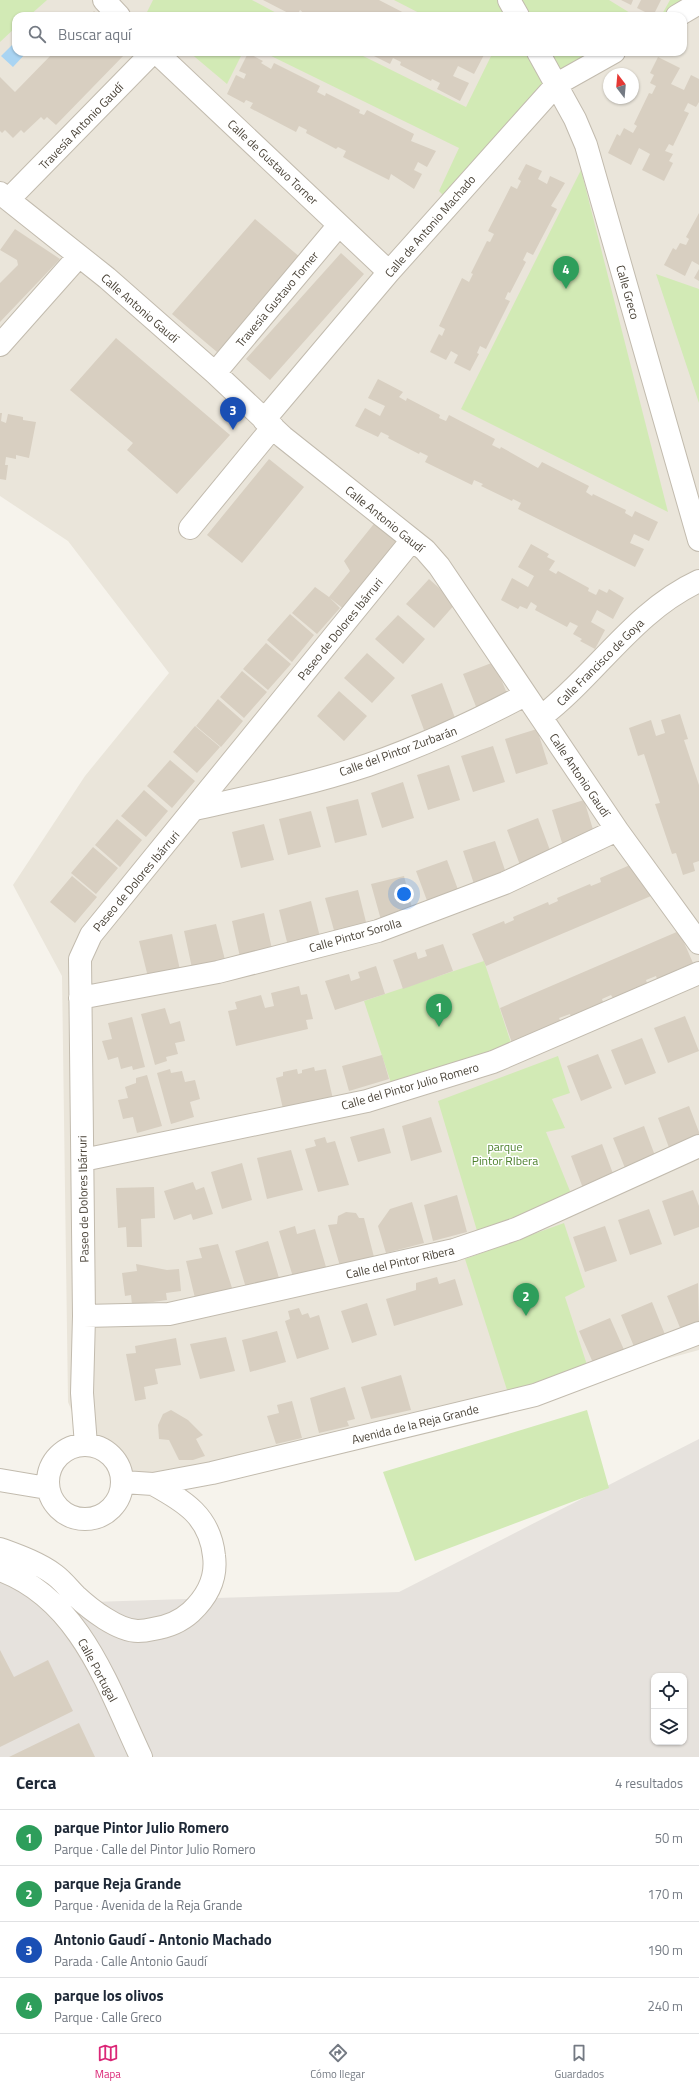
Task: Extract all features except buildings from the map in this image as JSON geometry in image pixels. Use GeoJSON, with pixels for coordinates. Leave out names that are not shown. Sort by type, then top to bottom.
{"type":"FeatureCollection","features":[{"type":"Feature","properties":{"kind":"street"},"geometry":{"type":"LineString","coordinates":[[104,0],[116,12]]}},
{"type":"Feature","properties":{"kind":"street"},"geometry":{"type":"LineString","coordinates":[[509,0],[516,12]]}},
{"type":"Feature","properties":{"kind":"street"},"geometry":{"type":"LineString","coordinates":[[684,12],[699,3]]}},
{"type":"Feature","properties":{"kind":"street","name":"Travesía Antonio Gaudí"},"geometry":{"type":"LineString","coordinates":[[4,196],[149,56]]}},
{"type":"Feature","properties":{"kind":"street","name":"Calle de Gustavo Torner"},"geometry":{"type":"LineString","coordinates":[[160,56],[389,272]]}},
{"type":"Feature","properties":{"kind":"street","name":"Calle Greco"},"geometry":{"type":"LineString","coordinates":[[540,56],[557,84],[586,145],[699,540]]}},
{"type":"Feature","properties":{"kind":"street","name":"Calle de Antonio Machado"},"geometry":{"type":"LineString","coordinates":[[190,528],[268,423],[389,272],[557,84],[607,56]]}},
{"type":"Feature","properties":{"kind":"street","name":"Calle Antonio Gaudí"},"geometry":{"type":"LineString","coordinates":[[4,196],[107,278],[215,373],[268,423],[425,550],[438,566],[617,830],[699,943]]}},
{"type":"Feature","properties":{"kind":"street","name":"Travesía Gustavo Torner"},"geometry":{"type":"LineString","coordinates":[[215,373],[339,225]]}},
{"type":"Feature","properties":{"kind":"street"},"geometry":{"type":"LineString","coordinates":[[0,345],[79,256]]}},
{"type":"Feature","properties":{"kind":"street","name":"Paseo de Dolores Ibárruri"},"geometry":{"type":"LineString","coordinates":[[86,1445],[82,1393],[84,1316],[80,959],[91,936],[412,540]]}},
{"type":"Feature","properties":{"kind":"street","name":"Calle Francisco de Goya"},"geometry":{"type":"LineString","coordinates":[[541,717],[563,700],[615,644],[664,600],[699,581]]}},
{"type":"Feature","properties":{"kind":"street","name":"Calle del Pintor Zurbarán"},"geometry":{"type":"LineString","coordinates":[[195,809],[287,788],[368,765],[466,726],[525,695]]}},
{"type":"Feature","properties":{"kind":"street","name":"Calle Pintor Sorolla"},"geometry":{"type":"LineString","coordinates":[[80,998],[218,972],[378,931],[505,882],[617,830]]}},
{"type":"Feature","properties":{"kind":"street","name":"Calle del Pintor Julio Romero"},"geometry":{"type":"LineString","coordinates":[[83,1160],[367,1102],[493,1062],[699,973]]}},
{"type":"Feature","properties":{"kind":"street","name":"Calle del Pintor Ribera"},"geometry":{"type":"LineString","coordinates":[[84,1316],[169,1314],[454,1250],[516,1229],[699,1146]]}},
{"type":"Feature","properties":{"kind":"street","name":"Avenida de la Reja Grande"},"geometry":{"type":"LineString","coordinates":[[123,1482],[153,1484],[212,1473],[535,1395],[699,1333]]}},
{"type":"Feature","properties":{"kind":"street"},"geometry":{"type":"LineString","coordinates":[[86,1445],[99,1448],[110,1455],[117,1463],[123,1482],[115,1504],[108,1511],[97,1518],[86,1520],[66,1515],[52,1500],[47,1488],[47,1478],[51,1466],[57,1457],[67,1449],[86,1445]]}},
{"type":"Feature","properties":{"kind":"street"},"geometry":{"type":"LineString","coordinates":[[0,1480],[47,1488]]}},
{"type":"Feature","properties":{"kind":"street"},"geometry":{"type":"LineString","coordinates":[[0,1549],[23,1557],[55,1575],[77,1597],[116,1626],[138,1631],[168,1626],[184,1618],[198,1605],[211,1586],[216,1568],[214,1547],[206,1529],[186,1502],[153,1484]]}},
{"type":"Feature","properties":{"kind":"street","name":"Calle Portugal"},"geometry":{"type":"LineString","coordinates":[[0,1570],[39,1591],[65,1614],[90,1648],[141,1757]]}},
{"type":"Feature","properties":{"kind":"shaded area"},"geometry":{"type":"Polygon","coordinates":[[[0,0],[699,0],[699,1350],[158,1497],[86,1445],[68,1402],[62,976],[13,885],[85,776],[169,673],[68,541],[0,496],[0,0]]]}},
{"type":"Feature","properties":{"kind":"shaded area"},"geometry":{"type":"Polygon","coordinates":[[[699,1439],[699,1757],[0,1757],[0,1539],[92,1602],[399,1592],[699,1439]]]}},
{"type":"Feature","properties":{"kind":"green space"},"geometry":{"type":"Polygon","coordinates":[[[0,0],[47,0],[34,12],[12,12],[12,31],[0,42],[0,0]]]}},
{"type":"Feature","properties":{"kind":"green space"},"geometry":{"type":"Polygon","coordinates":[[[153,0],[252,0],[274,12],[147,12],[153,0]]]}},
{"type":"Feature","properties":{"kind":"green space"},"geometry":{"type":"Polygon","coordinates":[[[394,0],[500,0],[508,12],[417,12],[394,0]]]}},
{"type":"Feature","properties":{"kind":"green space"},"geometry":{"type":"Polygon","coordinates":[[[519,0],[609,0],[628,12],[526,12],[519,0]]]}},
{"type":"Feature","properties":{"kind":"green space"},"geometry":{"type":"Polygon","coordinates":[[[670,0],[690,0],[668,12],[663,12],[670,0]]]}},
{"type":"Feature","properties":{"kind":"green space"},"geometry":{"type":"Polygon","coordinates":[[[194,56],[241,56],[227,84],[194,56]]]}},
{"type":"Feature","properties":{"kind":"green space"},"geometry":{"type":"Polygon","coordinates":[[[271,56],[363,56],[466,107],[491,56],[532,56],[548,82],[445,197],[439,191],[459,148],[271,56]]]}},
{"type":"Feature","properties":{"kind":"green space"},"geometry":{"type":"Polygon","coordinates":[[[550,56],[591,56],[560,75],[550,56]]]}},
{"type":"Feature","properties":{"kind":"green space"},"geometry":{"type":"Polygon","coordinates":[[[581,170],[668,512],[461,409],[581,170]]]}},
{"type":"Feature","properties":{"kind":"green space"},"geometry":{"type":"Polygon","coordinates":[[[656,274],[699,289],[699,403],[656,274]]]}},
{"type":"Feature","properties":{"kind":"green space"},"geometry":{"type":"Polygon","coordinates":[[[484,961],[512,1046],[392,1086],[364,1001],[484,961]]]}},
{"type":"Feature","properties":{"kind":"green space","name":"parque Pintor RIbera"},"geometry":{"type":"Polygon","coordinates":[[[558,1056],[570,1093],[552,1099],[565,1128],[546,1132],[572,1196],[478,1234],[438,1101],[558,1056]]]}},
{"type":"Feature","properties":{"kind":"green space"},"geometry":{"type":"Polygon","coordinates":[[[564,1223],[585,1287],[565,1297],[587,1365],[508,1393],[465,1259],[564,1223]]]}},
{"type":"Feature","properties":{"kind":"green space"},"geometry":{"type":"Polygon","coordinates":[[[587,1410],[609,1488],[415,1561],[383,1472],[587,1410]]]}},
{"type":"Feature","properties":{"kind":"water"},"geometry":{"type":"Polygon","coordinates":[[[12,45],[12,56],[23,56],[13,67],[1,56],[12,45]]]}},
{"type":"Feature","properties":{"kind":"place","name":"parque los olivos"},"geometry":{"type":"Point","coordinates":[566,289]}},
{"type":"Feature","properties":{"kind":"place","name":"Antonio Gaudí - Antonio Machado"},"geometry":{"type":"Point","coordinates":[233,430]}},
{"type":"Feature","properties":{"kind":"place","name":"parque Pintor Julio Romero"},"geometry":{"type":"Point","coordinates":[439,1027]}},
{"type":"Feature","properties":{"kind":"place","name":"parque Reja Grande"},"geometry":{"type":"Point","coordinates":[526,1316]}}]}
